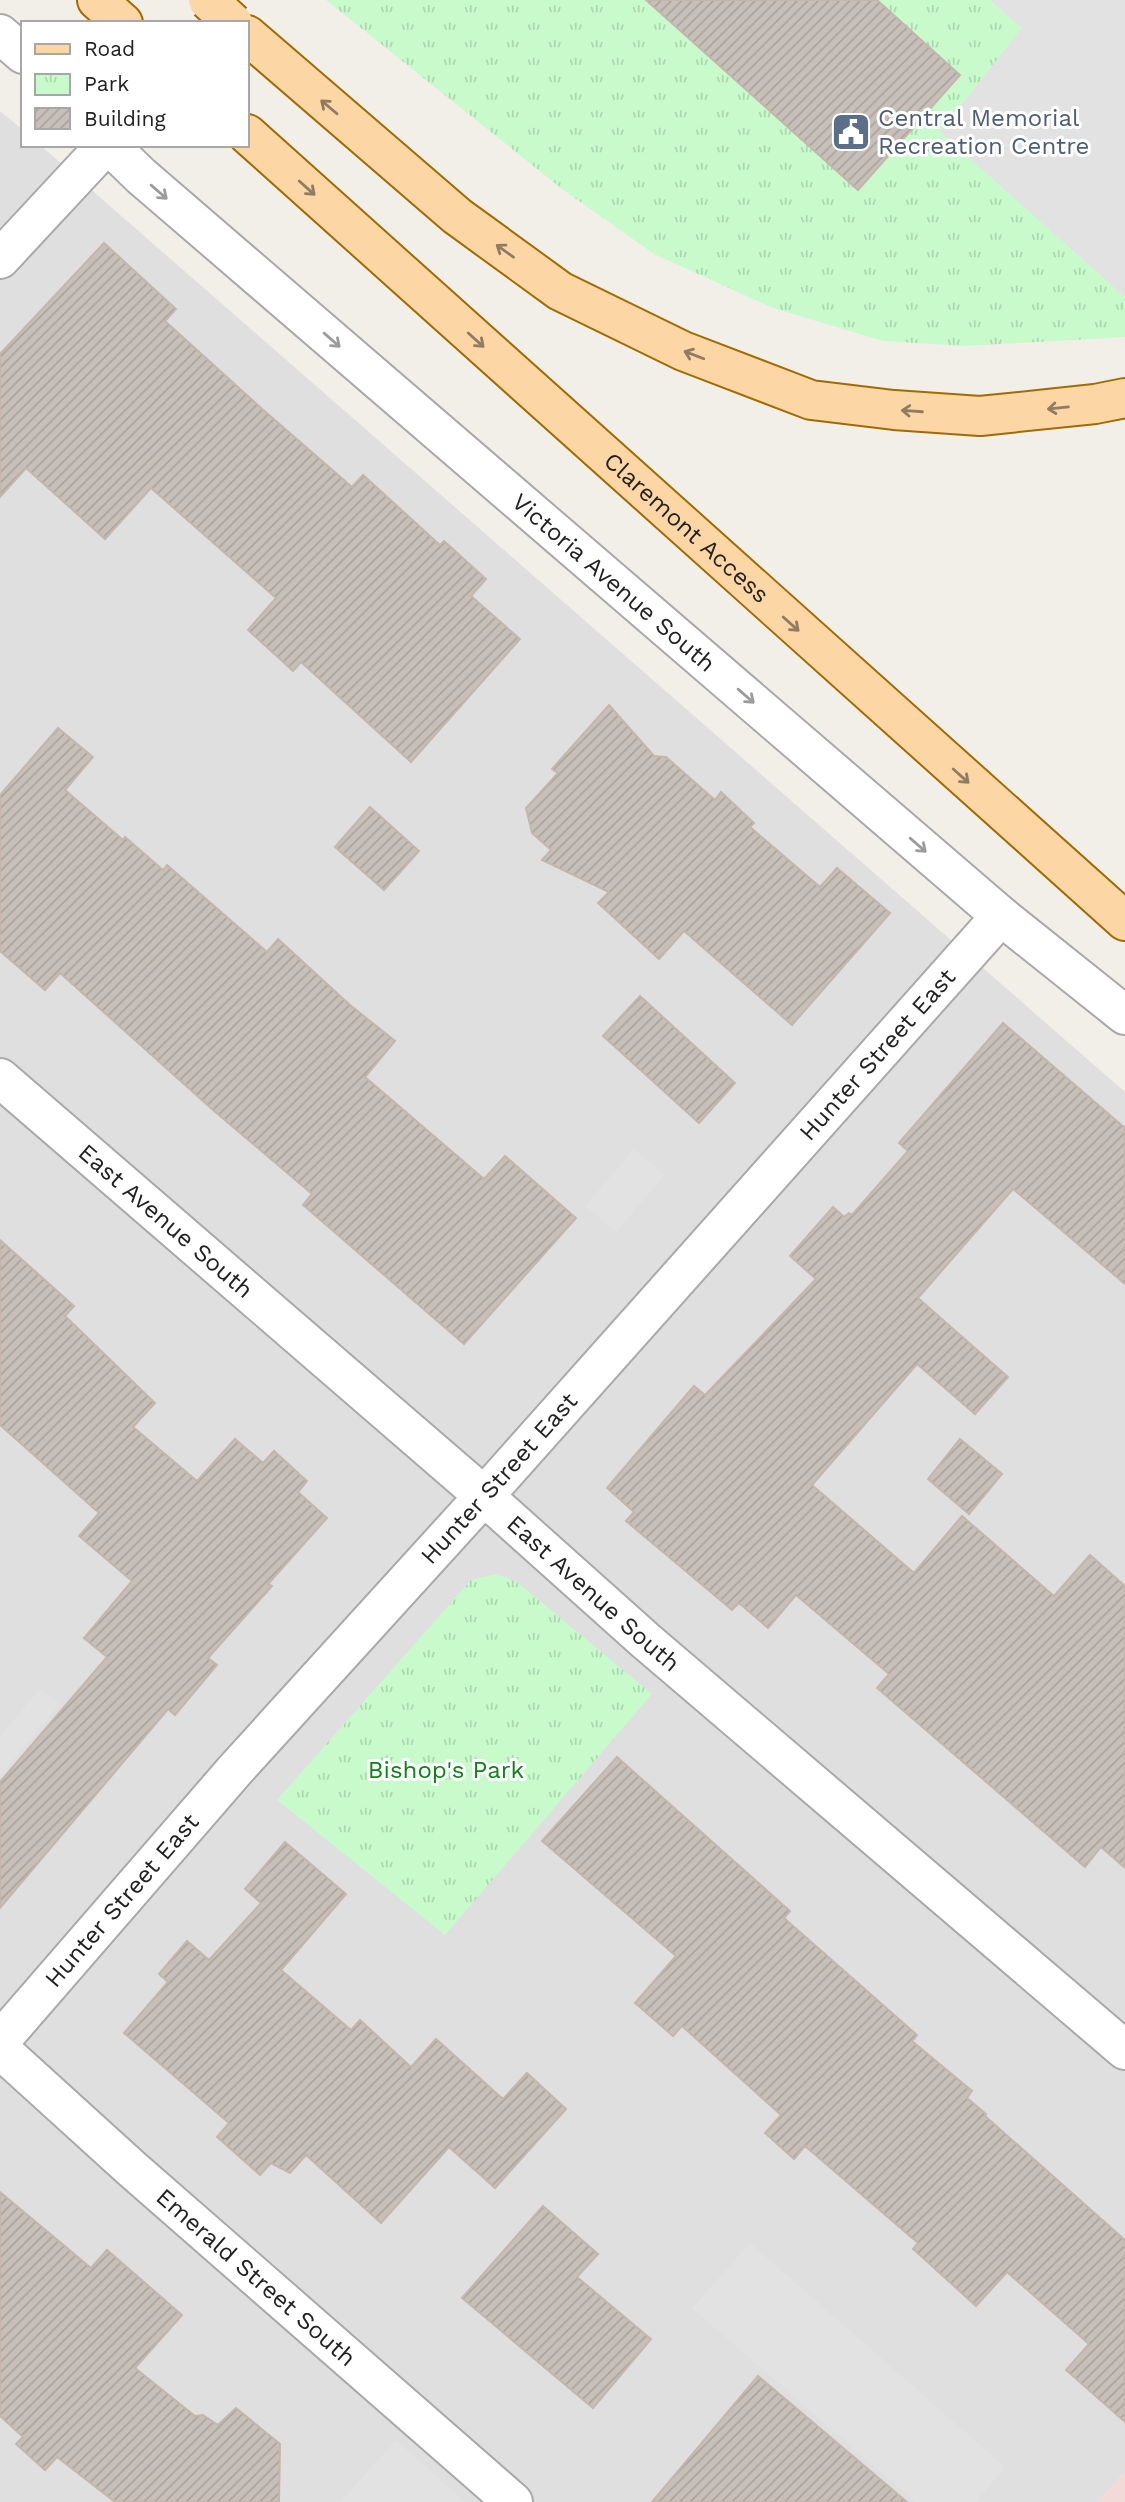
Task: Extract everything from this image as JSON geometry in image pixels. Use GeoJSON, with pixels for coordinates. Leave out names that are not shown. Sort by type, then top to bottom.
{"type":"FeatureCollection","features":[{"type":"Feature","properties":{"kind":"main road"},"geometry":{"type":"LineString","coordinates":[[97,0],[121,21]]}},
{"type":"Feature","properties":{"kind":"main road"},"geometry":{"type":"LineString","coordinates":[[208,0],[231,21]]}},
{"type":"Feature","properties":{"kind":"main road"},"geometry":{"type":"LineString","coordinates":[[248,36],[457,216],[560,291],[682,351],[811,400],[894,410],[980,416],[1096,404],[1125,397]]}},
{"type":"Feature","properties":{"kind":"main road","name":"Claremont Access"},"geometry":{"type":"LineString","coordinates":[[252,138],[1125,921]]}},
{"type":"Feature","properties":{"kind":"street"},"geometry":{"type":"LineString","coordinates":[[216,21],[234,0]]}},
{"type":"Feature","properties":{"kind":"street"},"geometry":{"type":"LineString","coordinates":[[0,34],[21,52]]}},
{"type":"Feature","properties":{"kind":"street"},"geometry":{"type":"LineString","coordinates":[[0,259],[106,147]]}},
{"type":"Feature","properties":{"kind":"street","name":"Victoria Avenue South"},"geometry":{"type":"LineString","coordinates":[[110,147],[1001,916],[1125,1015]]}},
{"type":"Feature","properties":{"kind":"street","name":"Hunter Street East"},"geometry":{"type":"LineString","coordinates":[[0,2041],[235,1770],[484,1496],[1001,916]]}},
{"type":"Feature","properties":{"kind":"street","name":"East Avenue South"},"geometry":{"type":"LineString","coordinates":[[0,1078],[484,1496],[646,1641],[1125,2050]]}},
{"type":"Feature","properties":{"kind":"street","name":"Emerald Street South"},"geometry":{"type":"LineString","coordinates":[[0,2049],[131,2168],[513,2502]]}},
{"type":"Feature","properties":{"kind":"shaded area"},"geometry":{"type":"Polygon","coordinates":[[[990,0],[1125,0],[1125,297],[940,132],[1022,28],[990,0]]]}},
{"type":"Feature","properties":{"kind":"shaded area"},"geometry":{"type":"Polygon","coordinates":[[[0,111],[21,128],[21,147],[42,147],[1125,1092],[1125,2472],[1098,2502],[0,2502],[0,111]]]}},
{"type":"Feature","properties":{"kind":"shaded area"},"geometry":{"type":"Polygon","coordinates":[[[634,1149],[665,1175],[616,1232],[585,1206],[634,1149]]]}},
{"type":"Feature","properties":{"kind":"shaded area"},"geometry":{"type":"Polygon","coordinates":[[[39,1689],[60,1704],[0,1776],[0,1737],[39,1689]]]}},
{"type":"Feature","properties":{"kind":"shaded area"},"geometry":{"type":"Polygon","coordinates":[[[750,2243],[1005,2467],[976,2502],[915,2502],[692,2308],[750,2243]]]}},
{"type":"Feature","properties":{"kind":"shaded area"},"geometry":{"type":"Polygon","coordinates":[[[396,2440],[465,2502],[340,2502],[396,2440]]]}},
{"type":"Feature","properties":{"kind":"shaded area"},"geometry":{"type":"Polygon","coordinates":[[[1125,2472],[1125,2502],[1098,2502],[1125,2472]]]}},
{"type":"Feature","properties":{"kind":"green space"},"geometry":{"type":"Polygon","coordinates":[[[326,0],[1125,0],[1125,337],[965,346],[883,341],[773,308],[654,254],[562,189],[326,0]]]}},
{"type":"Feature","properties":{"kind":"green space","name":"Bishop's Park"},"geometry":{"type":"Polygon","coordinates":[[[496,1574],[517,1582],[652,1694],[445,1935],[277,1800],[471,1580],[496,1574]]]}},
{"type":"Feature","properties":{"kind":"building","name":"Central Memorial Recreation Centre"},"geometry":{"type":"Polygon","coordinates":[[[646,0],[877,0],[960,75],[858,190],[646,0]]]}},
{"type":"Feature","properties":{"kind":"building"},"geometry":{"type":"Polygon","coordinates":[[[104,243],[176,309],[165,321],[261,408],[352,487],[363,475],[440,545],[444,541],[486,579],[471,596],[520,639],[411,762],[301,662],[293,671],[248,630],[276,598],[151,488],[105,539],[26,468],[0,497],[0,354],[104,243]]]}},
{"type":"Feature","properties":{"kind":"building"},"geometry":{"type":"Polygon","coordinates":[[[609,705],[654,756],[666,757],[715,800],[721,792],[754,823],[750,827],[820,887],[837,868],[890,913],[792,1025],[684,931],[659,959],[598,903],[609,892],[542,860],[551,850],[532,833],[526,808],[558,773],[552,769],[609,705]]]}},
{"type":"Feature","properties":{"kind":"building"},"geometry":{"type":"Polygon","coordinates":[[[58,728],[93,757],[65,790],[163,870],[167,865],[267,952],[278,939],[350,1005],[395,1041],[365,1077],[484,1179],[505,1156],[576,1218],[464,1344],[303,1205],[312,1194],[213,1110],[60,973],[45,990],[0,951],[0,795],[58,728]]]}},
{"type":"Feature","properties":{"kind":"building"},"geometry":{"type":"Polygon","coordinates":[[[370,807],[419,851],[384,890],[335,847],[370,807]]]}},
{"type":"Feature","properties":{"kind":"building"},"geometry":{"type":"Polygon","coordinates":[[[640,996],[735,1083],[699,1123],[603,1036],[640,996]]]}},
{"type":"Feature","properties":{"kind":"building"},"geometry":{"type":"Polygon","coordinates":[[[1003,1023],[1125,1128],[1125,1284],[1013,1189],[918,1298],[1008,1377],[975,1414],[917,1364],[812,1485],[914,1573],[962,1516],[1054,1596],[1090,1555],[1125,1586],[1125,1868],[1101,1847],[1085,1867],[877,1688],[889,1674],[796,1595],[768,1628],[739,1603],[732,1610],[626,1521],[634,1512],[607,1488],[694,1386],[705,1395],[816,1279],[790,1256],[833,1207],[844,1217],[849,1213],[852,1215],[908,1151],[899,1143],[1003,1023]]]}},
{"type":"Feature","properties":{"kind":"building"},"geometry":{"type":"Polygon","coordinates":[[[0,1240],[74,1306],[65,1316],[155,1403],[133,1427],[197,1481],[235,1439],[263,1463],[274,1451],[307,1481],[298,1492],[327,1518],[268,1584],[272,1586],[208,1658],[217,1665],[175,1715],[168,1709],[0,1908],[0,1782],[107,1657],[84,1638],[132,1581],[79,1536],[99,1513],[0,1425],[0,1240]]]}},
{"type":"Feature","properties":{"kind":"building"},"geometry":{"type":"Polygon","coordinates":[[[960,1439],[1002,1474],[969,1514],[928,1479],[960,1439]]]}},
{"type":"Feature","properties":{"kind":"building"},"geometry":{"type":"Polygon","coordinates":[[[617,1757],[790,1911],[784,1918],[917,2035],[912,2041],[972,2091],[967,2098],[986,2114],[985,2116],[1125,2240],[1125,2422],[1066,2370],[1089,2344],[1007,2272],[976,2306],[913,2249],[918,2243],[805,2146],[794,2159],[765,2133],[781,2115],[682,2026],[673,2036],[635,2003],[676,1956],[542,1841],[617,1757]]]}},
{"type":"Feature","properties":{"kind":"building"},"geometry":{"type":"Polygon","coordinates":[[[285,1842],[346,1894],[281,1970],[351,2030],[360,2020],[411,2067],[436,2039],[503,2099],[527,2073],[566,2109],[495,2188],[449,2147],[381,2223],[306,2155],[290,2173],[271,2163],[260,2175],[217,2137],[229,2123],[124,2033],[168,1982],[159,1974],[187,1941],[209,1960],[261,1903],[245,1889],[285,1842]]]}},
{"type":"Feature","properties":{"kind":"building"},"geometry":{"type":"Polygon","coordinates":[[[0,2192],[91,2268],[107,2250],[182,2315],[135,2368],[195,2416],[203,2415],[218,2425],[236,2408],[280,2444],[279,2502],[115,2502],[57,2457],[45,2470],[16,2444],[23,2437],[0,2416],[0,2192]]]}},
{"type":"Feature","properties":{"kind":"building"},"geometry":{"type":"Polygon","coordinates":[[[543,2206],[598,2254],[577,2277],[651,2339],[593,2408],[462,2298],[543,2206]]]}},
{"type":"Feature","properties":{"kind":"building"},"geometry":{"type":"Polygon","coordinates":[[[758,2376],[907,2502],[652,2502],[758,2376]]]}},
{"type":"Feature","properties":{"kind":"place","name":"Central Memorial Recreation Centre"},"geometry":{"type":"Point","coordinates":[851,132]}}]}
